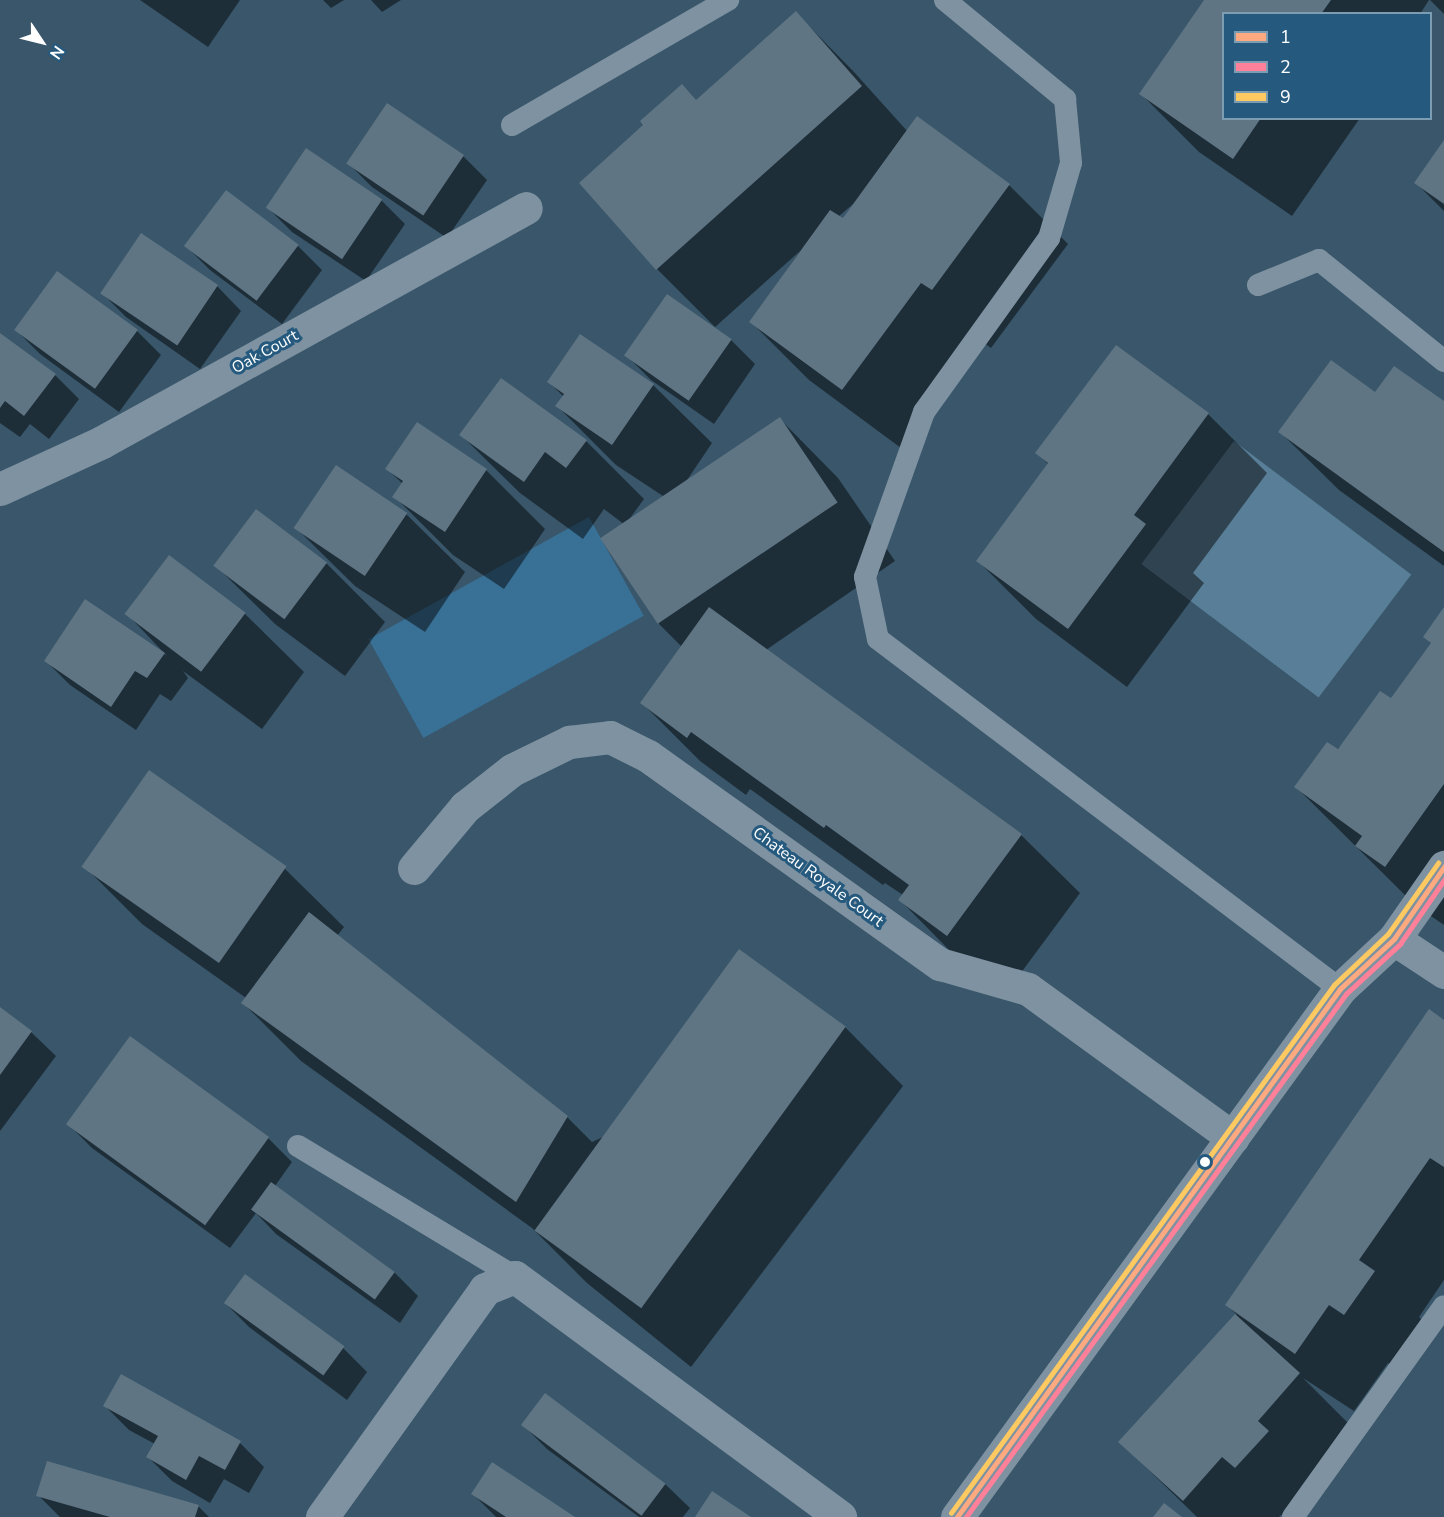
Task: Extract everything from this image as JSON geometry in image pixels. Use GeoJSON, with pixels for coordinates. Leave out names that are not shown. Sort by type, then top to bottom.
{"type":"FeatureCollection","features":[{"type":"Feature","properties":{"kind":"street","name":"Oak Court"},"geometry":{"type":"LineString","coordinates":[[0,489],[102,442],[526,208]]}},
{"type":"Feature","properties":{"kind":"street","name":"Chateau Royale Court"},"geometry":{"type":"LineString","coordinates":[[414,867],[465,807],[512,770],[569,742],[610,737],[648,756],[940,964],[1028,989],[1233,1138]]}},
{"type":"Feature","properties":{"kind":"street"},"geometry":{"type":"LineString","coordinates":[[957,1517],[1340,989],[1394,939],[1444,867]]}},
{"type":"Feature","properties":{"kind":"street"},"geometry":{"type":"LineString","coordinates":[[1394,939],[1444,972]]}},
{"type":"Feature","properties":{"kind":"street"},"geometry":{"type":"LineString","coordinates":[[322,1517],[485,1289],[515,1277],[840,1517]]}},
{"type":"Feature","properties":{"kind":"lane"},"geometry":{"type":"LineString","coordinates":[[512,125],[728,0]]}},
{"type":"Feature","properties":{"kind":"lane"},"geometry":{"type":"LineString","coordinates":[[945,0],[1065,99],[1071,164],[1049,238],[924,412],[865,577],[878,639],[1340,989]]}},
{"type":"Feature","properties":{"kind":"lane"},"geometry":{"type":"LineString","coordinates":[[1258,285],[1319,260],[1444,361]]}},
{"type":"Feature","properties":{"kind":"lane"},"geometry":{"type":"LineString","coordinates":[[298,1146],[515,1277]]}},
{"type":"Feature","properties":{"kind":"lane"},"geometry":{"type":"LineString","coordinates":[[1293,1517],[1444,1306]]}},
{"type":"Feature","properties":{"kind":"shaded area"},"geometry":{"type":"Polygon","coordinates":[[[1234,441],[1411,575],[1319,698],[1141,564],[1234,441]]]}},
{"type":"Feature","properties":{"kind":"shaded area"},"geometry":{"type":"Polygon","coordinates":[[[589,517],[644,616],[423,738],[369,639],[589,517]]]}},
{"type":"Feature","properties":{"kind":"building"},"geometry":{"type":"Polygon","coordinates":[[[1204,0],[1331,0],[1322,12],[1222,12],[1222,120],[1260,120],[1233,159],[1139,94],[1204,0]]]}},
{"type":"Feature","properties":{"kind":"building"},"geometry":{"type":"Polygon","coordinates":[[[796,11],[862,86],[656,270],[579,183],[643,125],[640,121],[682,84],[696,100],[796,11]]]}},
{"type":"Feature","properties":{"kind":"building"},"geometry":{"type":"Polygon","coordinates":[[[387,103],[464,155],[423,216],[346,164],[387,103]]]}},
{"type":"Feature","properties":{"kind":"building"},"geometry":{"type":"Polygon","coordinates":[[[917,116],[1010,184],[932,290],[921,283],[842,390],[749,322],[830,210],[843,218],[917,116]]]}},
{"type":"Feature","properties":{"kind":"building"},"geometry":{"type":"Polygon","coordinates":[[[1444,140],[1444,204],[1414,183],[1444,140]]]}},
{"type":"Feature","properties":{"kind":"building"},"geometry":{"type":"Polygon","coordinates":[[[306,148],[382,199],[342,259],[266,208],[306,148]]]}},
{"type":"Feature","properties":{"kind":"building"},"geometry":{"type":"Polygon","coordinates":[[[226,190],[299,245],[257,301],[184,246],[226,190]]]}},
{"type":"Feature","properties":{"kind":"building"},"geometry":{"type":"Polygon","coordinates":[[[141,233],[218,285],[177,346],[100,294],[141,233]]]}},
{"type":"Feature","properties":{"kind":"building"},"geometry":{"type":"Polygon","coordinates":[[[57,271],[138,330],[95,389],[14,330],[57,271]]]}},
{"type":"Feature","properties":{"kind":"building"},"geometry":{"type":"Polygon","coordinates":[[[667,294],[732,339],[689,401],[624,355],[667,294]]]}},
{"type":"Feature","properties":{"kind":"building"},"geometry":{"type":"Polygon","coordinates":[[[0,333],[56,374],[24,416],[5,401],[0,408],[0,333]]]}},
{"type":"Feature","properties":{"kind":"building"},"geometry":{"type":"Polygon","coordinates":[[[580,334],[654,384],[612,445],[555,406],[564,394],[547,382],[580,334]]]}},
{"type":"Feature","properties":{"kind":"building"},"geometry":{"type":"Polygon","coordinates":[[[1116,345],[1209,413],[1134,515],[1146,524],[1068,629],[976,561],[1048,463],[1035,453],[1116,345]]]}},
{"type":"Feature","properties":{"kind":"building"},"geometry":{"type":"Polygon","coordinates":[[[1331,360],[1375,392],[1394,366],[1444,401],[1444,552],[1278,432],[1331,360]]]}},
{"type":"Feature","properties":{"kind":"building"},"geometry":{"type":"Polygon","coordinates":[[[501,378],[587,440],[566,468],[545,452],[524,482],[459,435],[501,378]]]}},
{"type":"Feature","properties":{"kind":"building"},"geometry":{"type":"Polygon","coordinates":[[[780,417],[838,502],[658,624],[600,538],[780,417]]]}},
{"type":"Feature","properties":{"kind":"building"},"geometry":{"type":"Polygon","coordinates":[[[417,422],[487,469],[445,532],[392,497],[403,481],[385,469],[417,422]]]}},
{"type":"Feature","properties":{"kind":"building"},"geometry":{"type":"Polygon","coordinates":[[[336,465],[407,513],[365,576],[294,528],[336,465]]]}},
{"type":"Feature","properties":{"kind":"building"},"geometry":{"type":"Polygon","coordinates":[[[256,509],[327,563],[284,619],[213,566],[256,509]]]}},
{"type":"Feature","properties":{"kind":"building"},"geometry":{"type":"Polygon","coordinates":[[[169,555],[246,613],[201,672],[124,614],[169,555]]]}},
{"type":"Feature","properties":{"kind":"building"},"geometry":{"type":"Polygon","coordinates":[[[85,599],[165,653],[147,678],[135,671],[111,707],[44,661],[85,599]]]}},
{"type":"Feature","properties":{"kind":"building"},"geometry":{"type":"Polygon","coordinates":[[[709,607],[1022,834],[947,936],[898,900],[909,885],[826,825],[824,828],[691,732],[687,738],[640,703],[709,607]]]}},
{"type":"Feature","properties":{"kind":"building"},"geometry":{"type":"Polygon","coordinates":[[[1444,607],[1444,784],[1385,867],[1355,846],[1362,836],[1294,787],[1327,742],[1338,749],[1380,691],[1391,698],[1431,643],[1423,637],[1444,607]]]}},
{"type":"Feature","properties":{"kind":"building"},"geometry":{"type":"Polygon","coordinates":[[[149,770],[287,866],[219,963],[81,867],[149,770]]]}},
{"type":"Feature","properties":{"kind":"building"},"geometry":{"type":"Polygon","coordinates":[[[309,912],[568,1116],[516,1202],[241,1003],[309,912]]]}},
{"type":"Feature","properties":{"kind":"building"},"geometry":{"type":"Polygon","coordinates":[[[739,949],[846,1027],[641,1308],[534,1231],[739,949]]]}},
{"type":"Feature","properties":{"kind":"building"},"geometry":{"type":"Polygon","coordinates":[[[0,1007],[32,1031],[0,1075],[0,1007]]]}},
{"type":"Feature","properties":{"kind":"building"},"geometry":{"type":"Polygon","coordinates":[[[1429,1009],[1444,1020],[1444,1167],[1430,1158],[1359,1260],[1375,1271],[1344,1315],[1329,1305],[1295,1354],[1225,1305],[1429,1009]]]}},
{"type":"Feature","properties":{"kind":"building"},"geometry":{"type":"Polygon","coordinates":[[[130,1036],[269,1137],[205,1225],[66,1124],[130,1036]]]}},
{"type":"Feature","properties":{"kind":"building"},"geometry":{"type":"Polygon","coordinates":[[[271,1182],[395,1272],[375,1299],[251,1210],[271,1182]]]}},
{"type":"Feature","properties":{"kind":"building"},"geometry":{"type":"Polygon","coordinates":[[[245,1274],[345,1346],[323,1375],[224,1303],[245,1274]]]}},
{"type":"Feature","properties":{"kind":"building"},"geometry":{"type":"Polygon","coordinates":[[[1235,1314],[1300,1373],[1258,1421],[1269,1431],[1235,1468],[1222,1457],[1183,1501],[1118,1442],[1235,1314]]]}},
{"type":"Feature","properties":{"kind":"building"},"geometry":{"type":"Polygon","coordinates":[[[121,1374],[241,1441],[225,1470],[199,1456],[186,1480],[146,1457],[158,1436],[103,1406],[121,1374]]]}},
{"type":"Feature","properties":{"kind":"building"},"geometry":{"type":"Polygon","coordinates":[[[545,1393],[666,1484],[642,1516],[521,1425],[545,1393]]]}},
{"type":"Feature","properties":{"kind":"building"},"geometry":{"type":"Polygon","coordinates":[[[47,1461],[199,1505],[195,1517],[110,1517],[36,1496],[47,1461]]]}},
{"type":"Feature","properties":{"kind":"building"},"geometry":{"type":"Polygon","coordinates":[[[492,1462],[575,1517],[506,1517],[471,1494],[492,1462]]]}},
{"type":"Feature","properties":{"kind":"building"},"geometry":{"type":"Polygon","coordinates":[[[712,1491],[751,1517],[695,1517],[712,1491]]]}},
{"type":"Feature","properties":{"kind":"building"},"geometry":{"type":"Polygon","coordinates":[[[1164,1503],[1182,1517],[1153,1517],[1164,1503]]]}},
{"type":"Feature","properties":{"kind":"transit line","name":"9"},"geometry":{"type":"LineString","coordinates":[[951,1513],[1334,985],[1388,934],[1438,863]]}},
{"type":"Feature","properties":{"kind":"transit line","name":"1"},"geometry":{"type":"LineString","coordinates":[[957,1517],[1340,989],[1394,939],[1444,867]]}},
{"type":"Feature","properties":{"kind":"transit line","name":"2"},"geometry":{"type":"LineString","coordinates":[[966,1517],[1346,994],[1400,944],[1444,880]]}}]}
